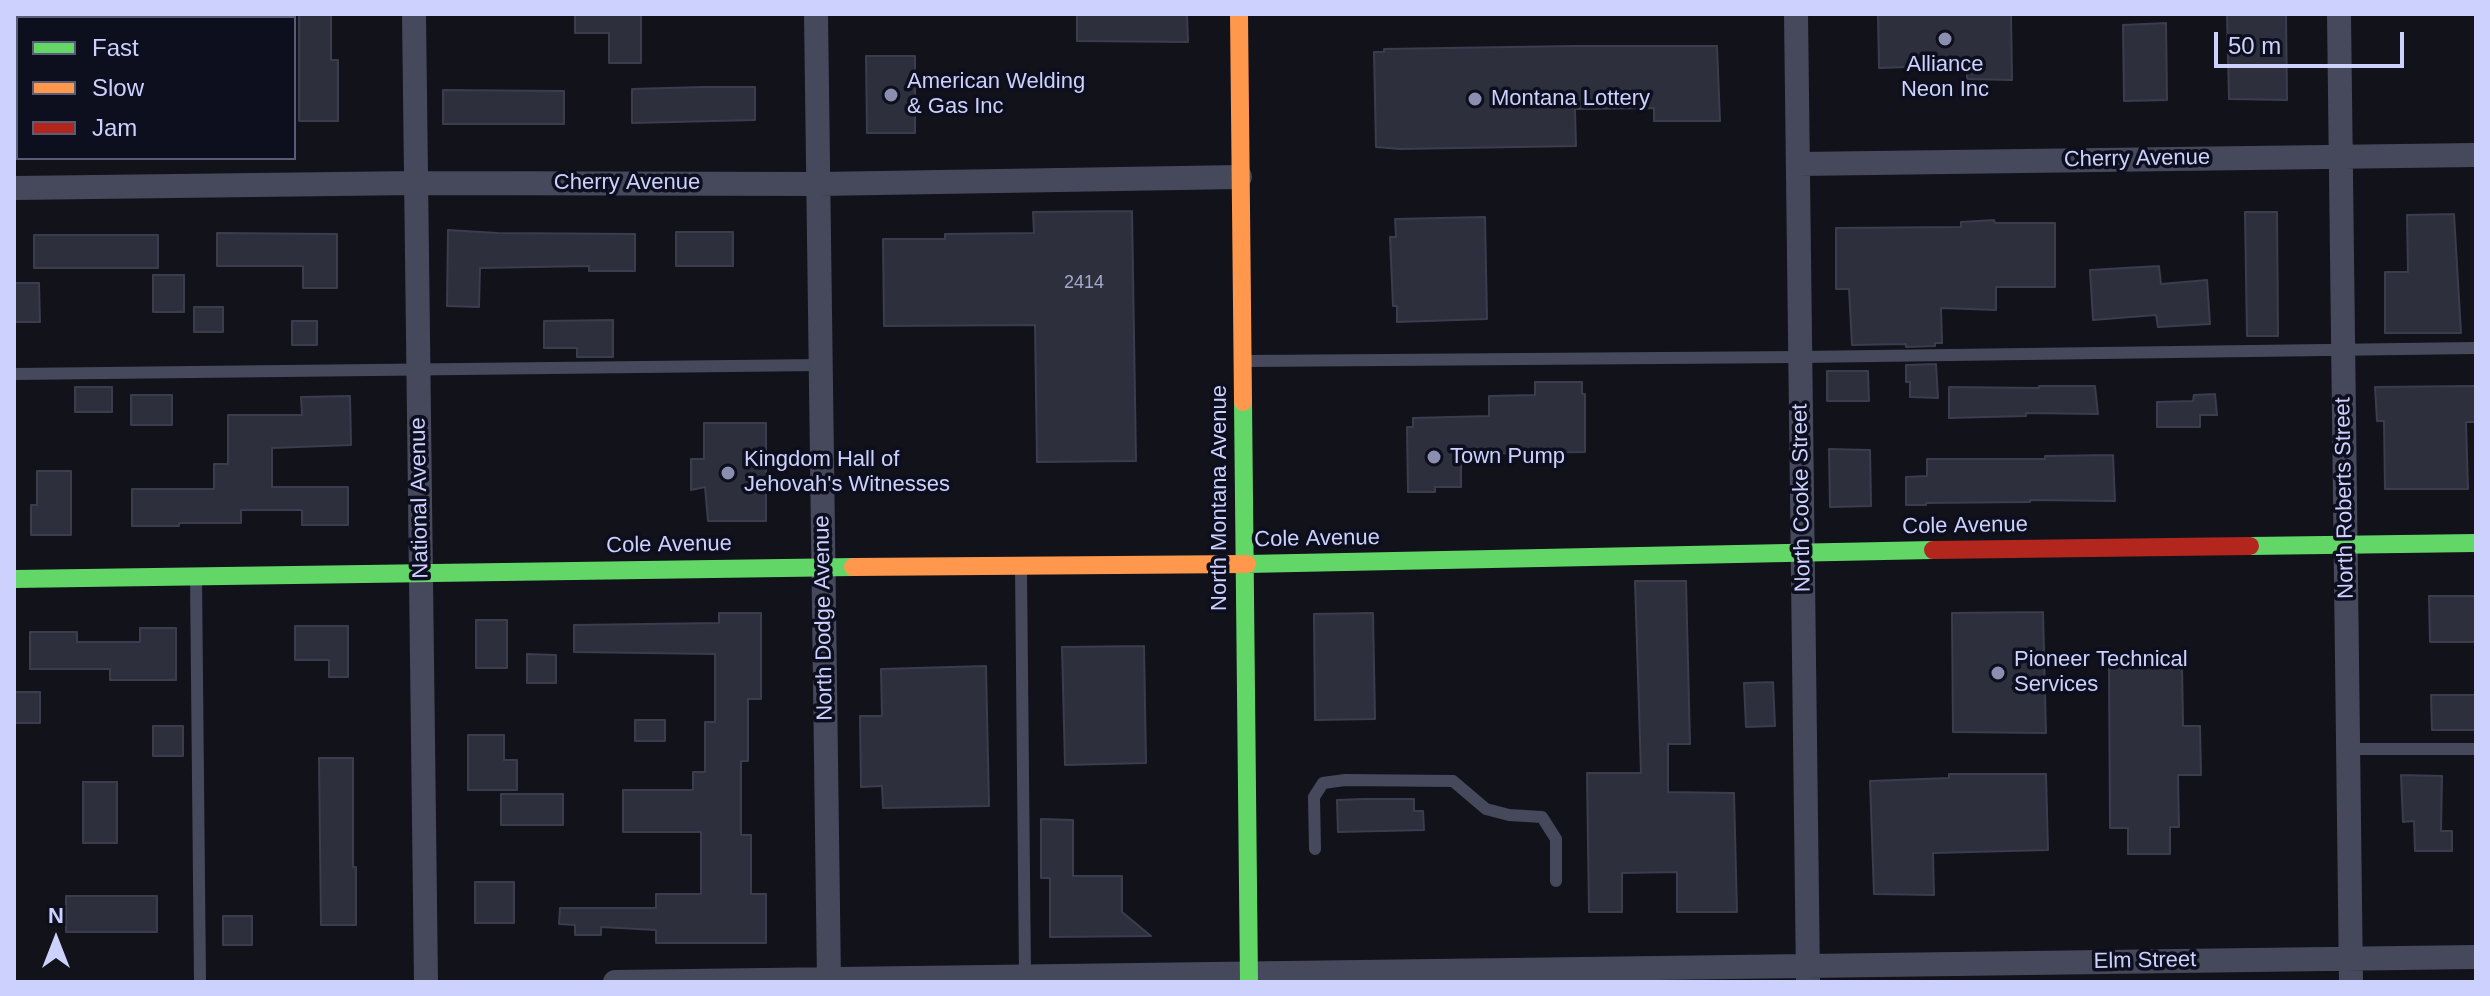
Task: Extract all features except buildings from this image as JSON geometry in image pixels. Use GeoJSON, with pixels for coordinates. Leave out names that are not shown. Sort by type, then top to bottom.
{"type":"FeatureCollection","features":[{"type":"Feature","properties":{"kind":"street","name":"National Avenue"},"geometry":{"type":"LineString","coordinates":[[414,14],[426,982]]}},
{"type":"Feature","properties":{"kind":"street","name":"North Dodge Avenue"},"geometry":{"type":"LineString","coordinates":[[816,14],[829,981]]}},
{"type":"Feature","properties":{"kind":"street","name":"North Montana Avenue"},"geometry":{"type":"LineString","coordinates":[[1239,14],[1249,978]]}},
{"type":"Feature","properties":{"kind":"street","name":"North Cooke Street"},"geometry":{"type":"LineString","coordinates":[[1796,14],[1808,974]]}},
{"type":"Feature","properties":{"kind":"street","name":"North Roberts Street"},"geometry":{"type":"LineString","coordinates":[[2339,14],[2351,970]]}},
{"type":"Feature","properties":{"kind":"street","name":"Cherry Avenue"},"geometry":{"type":"LineString","coordinates":[[1798,164],[2476,155]]}},
{"type":"Feature","properties":{"kind":"street","name":"Cherry Avenue"},"geometry":{"type":"LineString","coordinates":[[14,188],[416,183],[819,184],[1240,177]]}},
{"type":"Feature","properties":{"kind":"street","name":"Cole Avenue"},"geometry":{"type":"LineString","coordinates":[[14,579],[1244,564],[1803,552],[2476,543]]}},
{"type":"Feature","properties":{"kind":"street","name":"Elm Street"},"geometry":{"type":"LineString","coordinates":[[615,982],[2351,970],[2476,957]]}},
{"type":"Feature","properties":{"kind":"lane"},"geometry":{"type":"LineString","coordinates":[[1244,361],[2476,348]]}},
{"type":"Feature","properties":{"kind":"lane"},"geometry":{"type":"LineString","coordinates":[[14,374],[821,365]]}},
{"type":"Feature","properties":{"kind":"lane"},"geometry":{"type":"LineString","coordinates":[[1021,566],[1025,977]]}},
{"type":"Feature","properties":{"kind":"lane"},"geometry":{"type":"LineString","coordinates":[[196,576],[200,982]]}},
{"type":"Feature","properties":{"kind":"lane"},"geometry":{"type":"LineString","coordinates":[[2348,749],[2476,749]]}},
{"type":"Feature","properties":{"kind":"lane"},"geometry":{"type":"LineString","coordinates":[[1315,849],[1314,797],[1323,783],[1345,780],[1453,781],[1486,809],[1509,815],[1542,817],[1556,839],[1556,881]]}},
{"type":"Feature","properties":{"kind":"green space"},"geometry":{"type":"Polygon","coordinates":[[[14,14],[261,14],[16,16],[14,160],[14,14]]]}},
{"type":"Feature","properties":{"kind":"traffic: fast"},"geometry":{"type":"LineString","coordinates":[[1243,402],[1249,982]]}},
{"type":"Feature","properties":{"kind":"traffic: fast"},"geometry":{"type":"LineString","coordinates":[[2250,546],[2476,543]]}},
{"type":"Feature","properties":{"kind":"traffic: fast"},"geometry":{"type":"LineString","coordinates":[[1247,564],[1933,550]]}},
{"type":"Feature","properties":{"kind":"traffic: fast"},"geometry":{"type":"LineString","coordinates":[[14,579],[853,567]]}},
{"type":"Feature","properties":{"kind":"traffic: slow"},"geometry":{"type":"LineString","coordinates":[[1239,14],[1243,402]]}},
{"type":"Feature","properties":{"kind":"traffic: slow"},"geometry":{"type":"LineString","coordinates":[[853,567],[1247,564]]}},
{"type":"Feature","properties":{"kind":"traffic: jam"},"geometry":{"type":"LineString","coordinates":[[1933,550],[2250,546]]}},
{"type":"Feature","properties":{"kind":"place","name":"Alliance Neon Inc"},"geometry":{"type":"Point","coordinates":[1945,39]}},
{"type":"Feature","properties":{"kind":"place","name":"American Welding & Gas Inc"},"geometry":{"type":"Point","coordinates":[891,95]}},
{"type":"Feature","properties":{"kind":"place","name":"Montana Lottery"},"geometry":{"type":"Point","coordinates":[1475,99]}},
{"type":"Feature","properties":{"kind":"place","name":"Town Pump"},"geometry":{"type":"Point","coordinates":[1434,457]}},
{"type":"Feature","properties":{"kind":"place","name":"Kingdom Hall of Jehovah's Witnesses"},"geometry":{"type":"Point","coordinates":[728,473]}},
{"type":"Feature","properties":{"kind":"place","name":"Pioneer Technical Services"},"geometry":{"type":"Point","coordinates":[1998,673]}}]}
